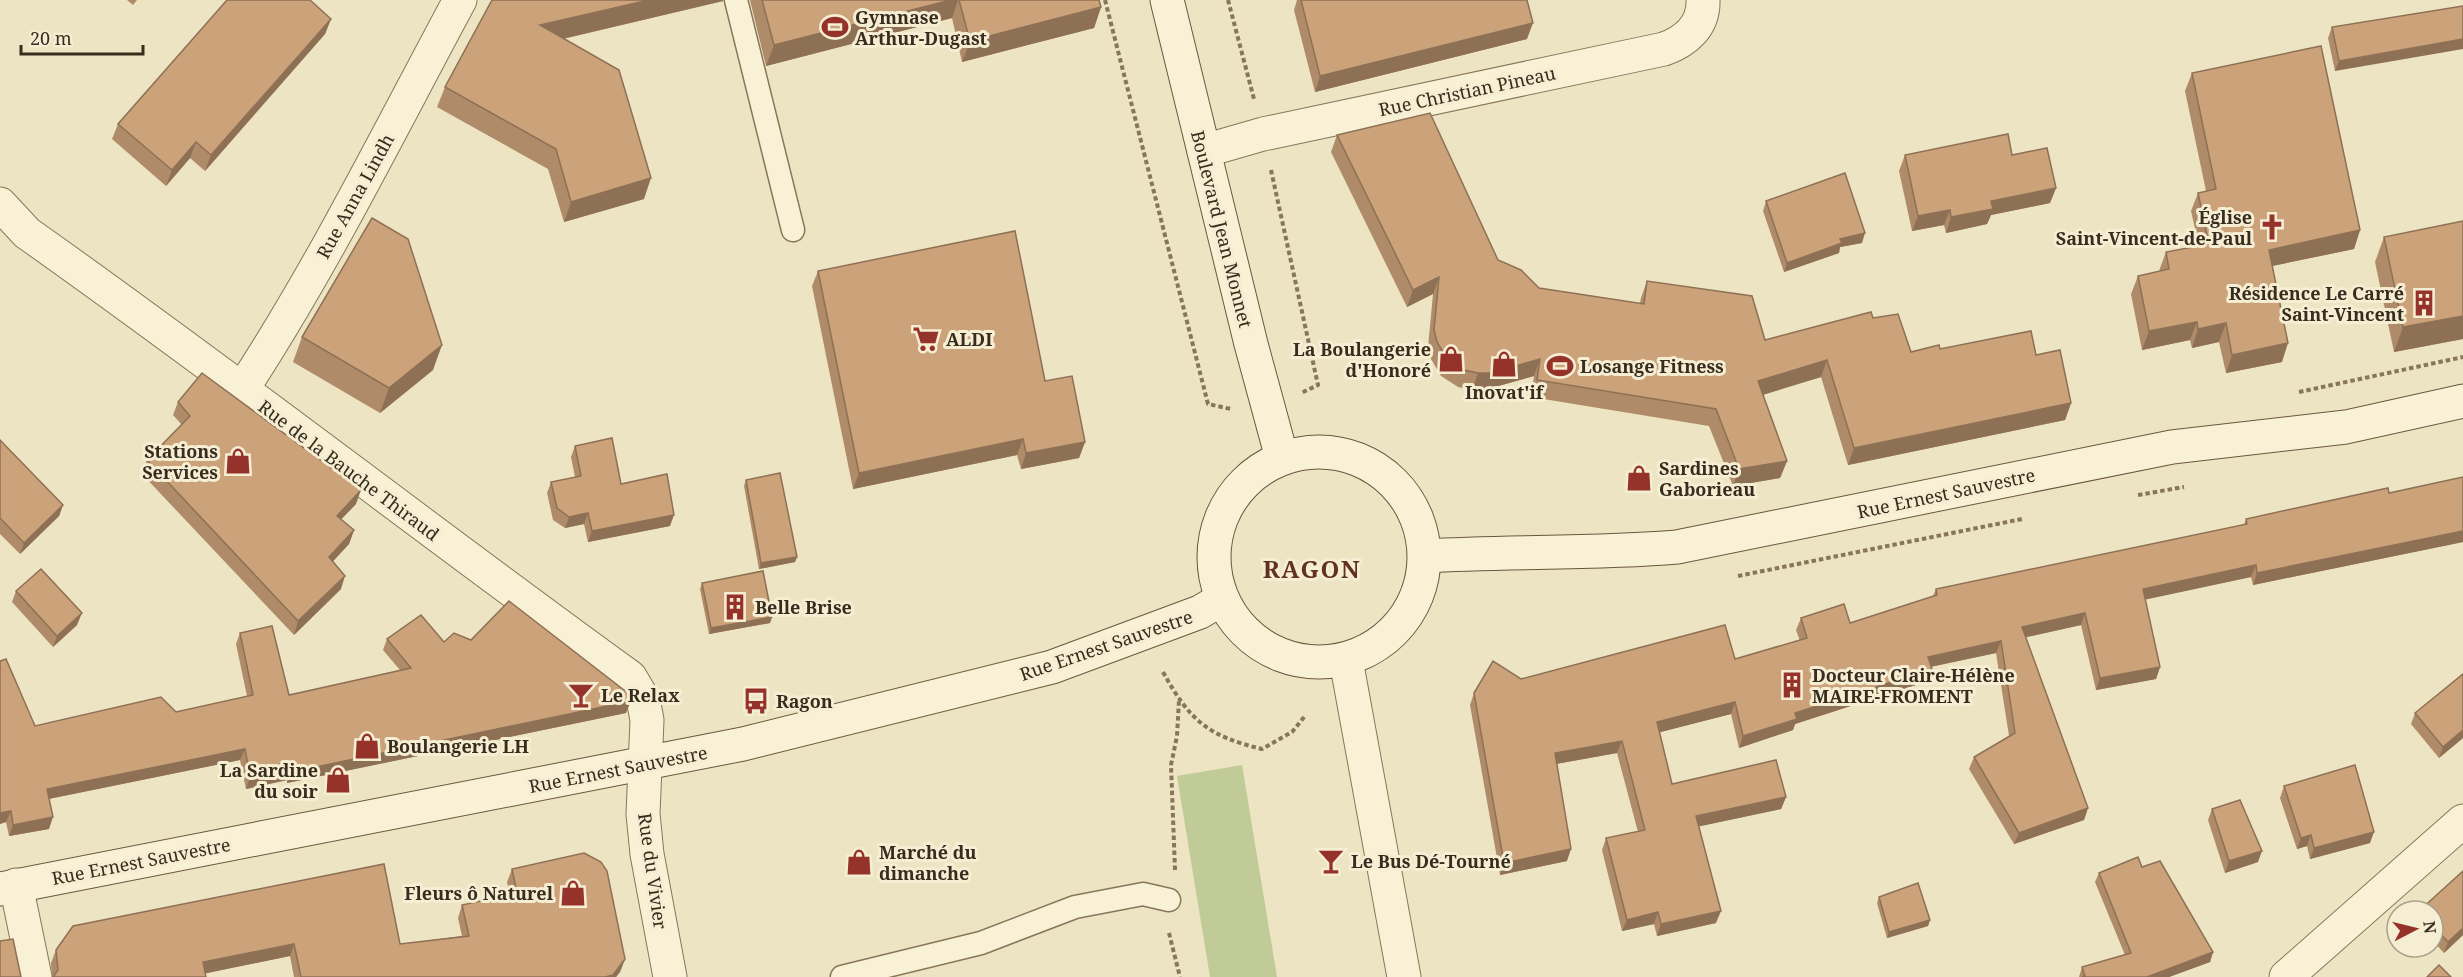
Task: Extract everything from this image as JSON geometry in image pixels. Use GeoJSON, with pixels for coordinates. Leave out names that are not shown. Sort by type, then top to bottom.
{"type":"FeatureCollection","features":[{"type":"Feature","properties":{"kind":"street","name":"Rue Anna Lindh"},"geometry":{"type":"LineString","coordinates":[[243,388],[280,331],[360,189],[460,0]]}},
{"type":"Feature","properties":{"kind":"street","name":"Boulevard Jean Monnet"},"geometry":{"type":"LineString","coordinates":[[1167,0],[1251,344],[1282,458]]}},
{"type":"Feature","properties":{"kind":"street","name":"Rue Christian Pineau"},"geometry":{"type":"LineString","coordinates":[[1204,151],[1263,134],[1664,49],[1679,43],[1690,34],[1699,22],[1703,0]]}},
{"type":"Feature","properties":{"kind":"street","name":"Rue de la Bauche Thiraud"},"geometry":{"type":"LineString","coordinates":[[0,204],[27,232],[243,388],[372,489],[630,677],[643,699],[647,720],[644,764]]}},
{"type":"Feature","properties":{"kind":"street","name":"Rue Ernest Sauvestre"},"geometry":{"type":"LineString","coordinates":[[1425,556],[1517,551],[1656,549],[1721,540],[2172,447],[2346,427],[2463,401]]}},
{"type":"Feature","properties":{"kind":"street"},"geometry":{"type":"LineString","coordinates":[[1311,451],[1340,453],[1367,462],[1390,479],[1409,501],[1421,527],[1425,556],[1422,584],[1406,617],[1394,632],[1372,649],[1346,660],[1317,664],[1287,658],[1260,645],[1238,625],[1222,599],[1214,572],[1215,543],[1222,515],[1237,490],[1258,471],[1282,458],[1311,451]]}},
{"type":"Feature","properties":{"kind":"street","name":"Rue Ernest Sauvestre"},"geometry":{"type":"LineString","coordinates":[[8,887],[743,744],[1052,667],[1200,612],[1222,599]]}},
{"type":"Feature","properties":{"kind":"street"},"geometry":{"type":"LineString","coordinates":[[1346,660],[1404,977]]}},
{"type":"Feature","properties":{"kind":"street","name":"Rue du Vivier"},"geometry":{"type":"LineString","coordinates":[[644,764],[643,814],[647,855],[670,977]]}},
{"type":"Feature","properties":{"kind":"street"},"geometry":{"type":"LineString","coordinates":[[2286,977],[2463,821]]}},
{"type":"Feature","properties":{"kind":"street"},"geometry":{"type":"LineString","coordinates":[[8,887],[35,977]]}},
{"type":"Feature","properties":{"kind":"lane"},"geometry":{"type":"LineString","coordinates":[[736,0],[793,230]]}},
{"type":"Feature","properties":{"kind":"lane"},"geometry":{"type":"LineString","coordinates":[[842,977],[981,943],[1075,907],[1143,894],[1169,900]]}},
{"type":"Feature","properties":{"kind":"path"},"geometry":{"type":"LineString","coordinates":[[1163,672],[1179,700],[1199,722],[1229,741],[1263,749],[1292,732],[1305,716]]}},
{"type":"Feature","properties":{"kind":"path"},"geometry":{"type":"LineString","coordinates":[[1179,700],[1177,736],[1171,765],[1176,861],[1165,923],[1180,977]]}},
{"type":"Feature","properties":{"kind":"green space"},"geometry":{"type":"Polygon","coordinates":[[[1242,765],[1277,977],[1210,977],[1177,776],[1242,765]]]}},
{"type":"Feature","properties":{"kind":"building"},"geometry":{"type":"Polygon","coordinates":[[[227,0],[310,0],[331,19],[211,155],[196,142],[172,170],[118,124],[227,0]]]}},
{"type":"Feature","properties":{"kind":"building"},"geometry":{"type":"Polygon","coordinates":[[[492,0],[649,0],[540,25],[619,70],[651,178],[571,202],[556,149],[445,87],[492,0]]]}},
{"type":"Feature","properties":{"kind":"building"},"geometry":{"type":"Polygon","coordinates":[[[762,0],[951,0],[774,45],[762,0]]]}},
{"type":"Feature","properties":{"kind":"building"},"geometry":{"type":"Polygon","coordinates":[[[959,0],[1099,0],[1101,7],[970,41],[959,0]]]}},
{"type":"Feature","properties":{"kind":"building"},"geometry":{"type":"Polygon","coordinates":[[[1301,0],[1527,0],[1533,23],[1320,76],[1301,0]]]}},
{"type":"Feature","properties":{"kind":"building"},"geometry":{"type":"Polygon","coordinates":[[[2463,6],[2463,39],[2339,61],[2332,27],[2463,6]]]}},
{"type":"Feature","properties":{"kind":"building","name":"Église Saint-Vincent-de-Paul"},"geometry":{"type":"Polygon","coordinates":[[[2321,46],[2360,230],[2269,250],[2288,343],[2232,355],[2226,323],[2198,329],[2197,322],[2149,331],[2138,276],[2169,269],[2166,252],[2209,244],[2198,193],[2216,189],[2192,73],[2321,46]]]}},
{"type":"Feature","properties":{"kind":"building"},"geometry":{"type":"Polygon","coordinates":[[[1430,113],[1498,260],[1521,270],[1539,288],[1644,304],[1647,281],[1752,296],[1765,340],[1871,312],[1873,318],[1898,314],[1911,352],[1939,345],[1940,349],[2031,331],[2036,355],[2060,350],[2071,403],[1854,448],[1827,360],[1758,381],[1787,461],[1739,469],[1716,409],[1537,380],[1540,359],[1490,373],[1464,370],[1447,359],[1437,342],[1434,330],[1439,277],[1413,290],[1337,135],[1430,113]]]}},
{"type":"Feature","properties":{"kind":"building"},"geometry":{"type":"Polygon","coordinates":[[[2008,134],[2012,155],[2047,148],[2056,188],[1991,201],[1993,209],[1951,217],[1950,210],[1918,216],[1905,155],[2008,134]]]}},
{"type":"Feature","properties":{"kind":"building"},"geometry":{"type":"Polygon","coordinates":[[[1845,173],[1865,233],[1840,239],[1842,243],[1787,263],[1766,201],[1845,173]]]}},
{"type":"Feature","properties":{"kind":"building"},"geometry":{"type":"Polygon","coordinates":[[[372,218],[408,239],[442,345],[389,388],[302,337],[372,218]]]}},
{"type":"Feature","properties":{"kind":"building","name":"Résidence Le Carré Saint-Vincent"},"geometry":{"type":"Polygon","coordinates":[[[2463,221],[2463,316],[2403,327],[2384,237],[2463,221]]]}},
{"type":"Feature","properties":{"kind":"building","name":"ALDI"},"geometry":{"type":"Polygon","coordinates":[[[1015,231],[1045,381],[1072,376],[1085,442],[1026,453],[1023,439],[859,473],[818,271],[1015,231]]]}},
{"type":"Feature","properties":{"kind":"building"},"geometry":{"type":"Polygon","coordinates":[[[202,373],[361,490],[337,516],[354,530],[329,557],[345,576],[298,621],[147,460],[190,416],[178,402],[202,373]]]}},
{"type":"Feature","properties":{"kind":"building"},"geometry":{"type":"Polygon","coordinates":[[[612,438],[621,484],[667,474],[674,515],[592,531],[588,513],[569,517],[557,508],[551,482],[581,476],[575,446],[612,438]]]}},
{"type":"Feature","properties":{"kind":"building"},"geometry":{"type":"Polygon","coordinates":[[[0,440],[63,505],[24,543],[0,518],[0,440]]]}},
{"type":"Feature","properties":{"kind":"building"},"geometry":{"type":"Polygon","coordinates":[[[780,473],[797,557],[761,563],[746,480],[780,473]]]}},
{"type":"Feature","properties":{"kind":"building"},"geometry":{"type":"Polygon","coordinates":[[[2463,477],[2463,531],[2257,573],[2256,565],[2143,589],[2160,667],[2100,678],[2085,613],[2022,627],[2088,808],[2019,833],[1974,757],[2015,733],[2001,641],[1928,657],[1932,669],[1795,713],[1797,719],[1743,736],[1735,702],[1657,722],[1672,784],[1776,760],[1786,797],[1696,816],[1721,911],[1661,924],[1658,912],[1627,920],[1606,838],[1645,830],[1622,741],[1555,753],[1571,849],[1504,863],[1474,693],[1493,661],[1521,679],[1725,625],[1735,659],[1807,638],[1801,618],[1844,604],[1850,623],[1937,595],[1936,589],[2247,524],[2246,519],[2388,488],[2389,493],[2463,477]]]}},
{"type":"Feature","properties":{"kind":"building"},"geometry":{"type":"Polygon","coordinates":[[[41,569],[82,613],[57,636],[16,591],[41,569]]]}},
{"type":"Feature","properties":{"kind":"building","name":"Belle Brise"},"geometry":{"type":"Polygon","coordinates":[[[763,571],[772,617],[711,628],[702,583],[763,571]]]}},
{"type":"Feature","properties":{"kind":"building"},"geometry":{"type":"Polygon","coordinates":[[[509,601],[629,694],[631,701],[292,772],[291,769],[250,777],[245,749],[47,789],[53,817],[13,825],[11,811],[0,813],[0,661],[6,659],[35,726],[161,697],[176,712],[253,695],[240,633],[272,626],[289,695],[411,668],[387,639],[421,615],[444,642],[454,633],[471,640],[509,601]]]}},
{"type":"Feature","properties":{"kind":"building"},"geometry":{"type":"Polygon","coordinates":[[[2463,674],[2463,730],[2443,747],[2415,713],[2463,674]]]}},
{"type":"Feature","properties":{"kind":"building"},"geometry":{"type":"Polygon","coordinates":[[[2355,765],[2374,832],[2314,848],[2311,835],[2301,838],[2284,786],[2355,765]]]}},
{"type":"Feature","properties":{"kind":"building"},"geometry":{"type":"Polygon","coordinates":[[[2240,800],[2262,851],[2229,861],[2212,809],[2240,800]]]}},
{"type":"Feature","properties":{"kind":"building"},"geometry":{"type":"Polygon","coordinates":[[[584,853],[601,862],[607,871],[625,959],[613,975],[605,977],[301,977],[294,944],[203,962],[206,977],[53,977],[58,970],[56,950],[73,926],[384,864],[400,944],[469,936],[462,905],[517,893],[512,869],[584,853]]]}},
{"type":"Feature","properties":{"kind":"building"},"geometry":{"type":"Polygon","coordinates":[[[2138,857],[2142,867],[2160,861],[2213,952],[2147,977],[2082,977],[2085,976],[2082,967],[2131,953],[2099,873],[2138,857]]]}},
{"type":"Feature","properties":{"kind":"building"},"geometry":{"type":"Polygon","coordinates":[[[2463,871],[2463,928],[2448,942],[2445,939],[2445,899],[2432,899],[2463,871]]]}},
{"type":"Feature","properties":{"kind":"building"},"geometry":{"type":"Polygon","coordinates":[[[1918,883],[1930,920],[1889,932],[1879,897],[1918,883]]]}},
{"type":"Feature","properties":{"kind":"building"},"geometry":{"type":"Polygon","coordinates":[[[13,939],[21,977],[0,977],[0,941],[13,939]]]}},
{"type":"Feature","properties":{"kind":"building"},"geometry":{"type":"Polygon","coordinates":[[[2439,965],[2451,977],[2427,977],[2439,965]]]}},
{"type":"Feature","properties":{"kind":"place","name":"Gymnase Arthur-Dugast"},"geometry":{"type":"Point","coordinates":[835,27]}},
{"type":"Feature","properties":{"kind":"place","name":"Église Saint-Vincent-de-Paul"},"geometry":{"type":"Point","coordinates":[2272,227]}},
{"type":"Feature","properties":{"kind":"place","name":"Résidence Le Carré Saint-Vincent"},"geometry":{"type":"Point","coordinates":[2424,303]}},
{"type":"Feature","properties":{"kind":"place","name":"ALDI"},"geometry":{"type":"Point","coordinates":[926,339]}},
{"type":"Feature","properties":{"kind":"place","name":"La Boulangerie d'Honoré"},"geometry":{"type":"Point","coordinates":[1451,359]}},
{"type":"Feature","properties":{"kind":"place","name":"Inovat'if"},"geometry":{"type":"Point","coordinates":[1504,364]}},
{"type":"Feature","properties":{"kind":"place","name":"Losange Fitness"},"geometry":{"type":"Point","coordinates":[1560,366]}},
{"type":"Feature","properties":{"kind":"place","name":"Stations Services"},"geometry":{"type":"Point","coordinates":[238,461]}},
{"type":"Feature","properties":{"kind":"place","name":"Sardines Gaborieau"},"geometry":{"type":"Point","coordinates":[1639,478]}},
{"type":"Feature","properties":{"kind":"place","name":"Belle Brise"},"geometry":{"type":"Point","coordinates":[735,607]}},
{"type":"Feature","properties":{"kind":"place","name":"Docteur Claire-Hélène MAIRE-FROMENT"},"geometry":{"type":"Point","coordinates":[1792,685]}},
{"type":"Feature","properties":{"kind":"place","name":"Le Relax"},"geometry":{"type":"Point","coordinates":[581,695]}},
{"type":"Feature","properties":{"kind":"place","name":"Ragon"},"geometry":{"type":"Point","coordinates":[756,701]}},
{"type":"Feature","properties":{"kind":"place","name":"Boulangerie LH"},"geometry":{"type":"Point","coordinates":[367,746]}},
{"type":"Feature","properties":{"kind":"place","name":"La Sardine du soir"},"geometry":{"type":"Point","coordinates":[338,780]}},
{"type":"Feature","properties":{"kind":"place","name":"Le Bus Dé-Tourné"},"geometry":{"type":"Point","coordinates":[1331,861]}},
{"type":"Feature","properties":{"kind":"place","name":"Marché du dimanche"},"geometry":{"type":"Point","coordinates":[859,862]}},
{"type":"Feature","properties":{"kind":"place","name":"Fleurs ô Naturel"},"geometry":{"type":"Point","coordinates":[573,893]}},
{"type":"Feature","properties":{"kind":"district","name":"RAGON"},"geometry":{"type":"Point","coordinates":[1312,568]}}]}
